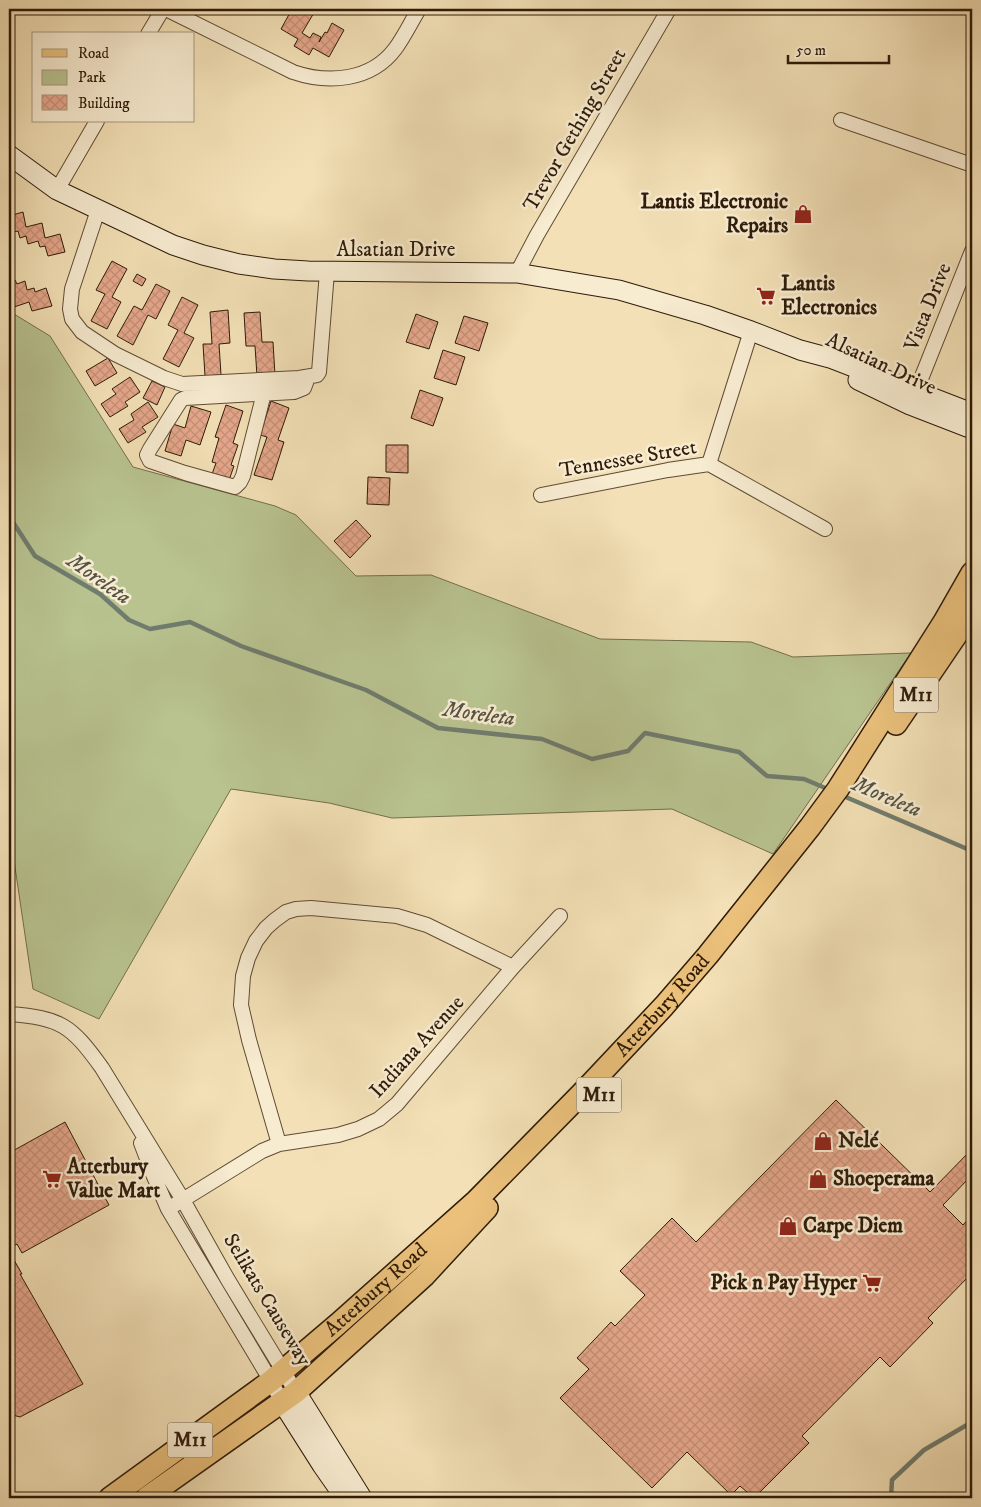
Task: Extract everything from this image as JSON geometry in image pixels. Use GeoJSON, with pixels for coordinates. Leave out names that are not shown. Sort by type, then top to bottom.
{"type":"FeatureCollection","features":[{"type":"Feature","properties":{"kind":"main road","name":"Atterbury Road"},"geometry":{"type":"LineString","coordinates":[[867,756],[972,573]]}},
{"type":"Feature","properties":{"kind":"main road","name":"Atterbury Road"},"geometry":{"type":"LineString","coordinates":[[146,1498],[289,1397],[424,1276],[484,1211],[597,1097],[710,975],[796,867],[838,790],[867,756],[972,612]]}},
{"type":"Feature","properties":{"kind":"main road","name":"Atterbury Road"},"geometry":{"type":"LineString","coordinates":[[110,1498],[277,1376],[404,1267],[476,1201],[664,1006],[816,830]]}},
{"type":"Feature","properties":{"kind":"street"},"geometry":{"type":"LineString","coordinates":[[149,32],[164,9],[293,72],[313,78],[326,79],[349,77],[378,65],[395,49],[419,9]]}},
{"type":"Feature","properties":{"kind":"street","name":"Trevor Gething Street"},"geometry":{"type":"LineString","coordinates":[[517,273],[536,235],[669,9]]}},
{"type":"Feature","properties":{"kind":"street"},"geometry":{"type":"LineString","coordinates":[[841,120],[972,165]]}},
{"type":"Feature","properties":{"kind":"street"},"geometry":{"type":"LineString","coordinates":[[57,190],[97,122]]}},
{"type":"Feature","properties":{"kind":"street","name":"Alsatian Drive"},"geometry":{"type":"LineString","coordinates":[[9,155],[57,190],[173,245],[203,255],[239,264],[274,269],[327,272],[517,273],[619,290],[663,302],[751,331],[800,350],[844,374],[913,398],[972,413]]}},
{"type":"Feature","properties":{"kind":"street"},"geometry":{"type":"LineString","coordinates":[[98,210],[72,289],[70,309],[72,319],[82,332],[115,354],[164,378],[182,384],[313,374]]}},
{"type":"Feature","properties":{"kind":"street","name":"Vista Drive"},"geometry":{"type":"LineString","coordinates":[[913,398],[972,251]]}},
{"type":"Feature","properties":{"kind":"street"},"geometry":{"type":"LineString","coordinates":[[264,393],[243,476],[235,486],[185,473],[150,461],[147,455],[180,400],[185,398],[264,393],[294,392],[304,388],[313,374],[327,272]]}},
{"type":"Feature","properties":{"kind":"street"},"geometry":{"type":"LineString","coordinates":[[710,464],[751,331]]}},
{"type":"Feature","properties":{"kind":"street","name":"Alsatian Drive"},"geometry":{"type":"LineString","coordinates":[[913,398],[972,429]]}},
{"type":"Feature","properties":{"kind":"street","name":"Tennessee Street"},"geometry":{"type":"LineString","coordinates":[[542,495],[668,470],[710,464],[825,528]]}},
{"type":"Feature","properties":{"kind":"street"},"geometry":{"type":"LineString","coordinates":[[279,1144],[242,1015],[241,999],[243,976],[248,958],[256,941],[275,920],[291,911],[311,908],[397,916],[427,925],[513,967]]}},
{"type":"Feature","properties":{"kind":"street","name":"Indiana Avenue"},"geometry":{"type":"LineString","coordinates":[[168,1209],[262,1151],[279,1144],[348,1133],[379,1119],[397,1104],[513,967],[560,916]]}},
{"type":"Feature","properties":{"kind":"street","name":"Selikats Causeway"},"geometry":{"type":"LineString","coordinates":[[9,1014],[39,1018],[61,1024],[75,1035],[102,1068],[183,1200],[228,1280],[322,1465],[346,1498]]}},
{"type":"Feature","properties":{"kind":"street","name":"Selikats Causeway"},"geometry":{"type":"LineString","coordinates":[[136,1123],[152,1172],[168,1209],[277,1376]]}},
{"type":"Feature","properties":{"kind":"street","name":"Selikats Causeway"},"geometry":{"type":"LineString","coordinates":[[289,1397],[362,1498]]}},
{"type":"Feature","properties":{"kind":"green space"},"geometry":{"type":"Polygon","coordinates":[[[9,311],[50,336],[133,467],[275,506],[296,515],[356,576],[431,575],[600,639],[751,642],[793,657],[911,653],[773,854],[672,809],[392,818],[329,803],[231,789],[99,1019],[33,989],[9,833],[9,311]]]}},
{"type":"Feature","properties":{"kind":"building"},"geometry":{"type":"Polygon","coordinates":[[[292,9],[312,9],[315,11],[302,33],[310,38],[313,33],[321,37],[319,42],[325,32],[327,33],[332,23],[344,30],[329,57],[313,48],[309,55],[294,46],[298,39],[281,29],[292,9]]]}},
{"type":"Feature","properties":{"kind":"building"},"geometry":{"type":"Polygon","coordinates":[[[23,212],[26,227],[42,223],[45,238],[60,234],[65,252],[48,256],[45,246],[40,247],[38,241],[28,244],[26,236],[20,238],[18,231],[9,233],[9,216],[23,212]]]}},
{"type":"Feature","properties":{"kind":"building"},"geometry":{"type":"Polygon","coordinates":[[[112,261],[127,269],[112,297],[121,302],[107,329],[91,321],[105,294],[96,290],[112,261]]]}},
{"type":"Feature","properties":{"kind":"building"},"geometry":{"type":"Polygon","coordinates":[[[137,274],[146,279],[142,286],[133,281],[137,274]]]}},
{"type":"Feature","properties":{"kind":"building"},"geometry":{"type":"Polygon","coordinates":[[[15,280],[17,284],[25,281],[27,290],[34,288],[35,292],[46,288],[52,306],[32,311],[29,302],[14,307],[9,293],[9,281],[15,280]]]}},
{"type":"Feature","properties":{"kind":"building"},"geometry":{"type":"Polygon","coordinates":[[[156,284],[170,291],[156,319],[148,315],[133,345],[117,336],[134,306],[142,310],[156,284]]]}},
{"type":"Feature","properties":{"kind":"building"},"geometry":{"type":"Polygon","coordinates":[[[182,297],[198,305],[184,333],[194,338],[179,367],[163,359],[178,330],[168,325],[182,297]]]}},
{"type":"Feature","properties":{"kind":"building"},"geometry":{"type":"Polygon","coordinates":[[[228,310],[230,343],[219,344],[221,375],[205,376],[203,344],[212,344],[210,312],[228,310]]]}},
{"type":"Feature","properties":{"kind":"building"},"geometry":{"type":"Polygon","coordinates":[[[260,312],[262,342],[273,342],[275,375],[257,376],[255,346],[246,346],[244,313],[260,312]]]}},
{"type":"Feature","properties":{"kind":"building"},"geometry":{"type":"Polygon","coordinates":[[[416,314],[438,322],[429,349],[406,342],[416,314]]]}},
{"type":"Feature","properties":{"kind":"building"},"geometry":{"type":"Polygon","coordinates":[[[464,316],[488,323],[479,351],[455,343],[464,316]]]}},
{"type":"Feature","properties":{"kind":"building"},"geometry":{"type":"Polygon","coordinates":[[[443,350],[465,357],[456,385],[434,378],[443,350]]]}},
{"type":"Feature","properties":{"kind":"building"},"geometry":{"type":"Polygon","coordinates":[[[108,358],[117,373],[95,386],[86,371],[108,358]]]}},
{"type":"Feature","properties":{"kind":"building"},"geometry":{"type":"Polygon","coordinates":[[[130,377],[140,392],[125,402],[128,406],[110,417],[101,404],[116,394],[112,389],[130,377]]]}},
{"type":"Feature","properties":{"kind":"building"},"geometry":{"type":"Polygon","coordinates":[[[152,381],[165,387],[157,405],[143,398],[152,381]]]}},
{"type":"Feature","properties":{"kind":"building"},"geometry":{"type":"Polygon","coordinates":[[[420,390],[443,398],[433,426],[411,418],[420,390]]]}},
{"type":"Feature","properties":{"kind":"building"},"geometry":{"type":"Polygon","coordinates":[[[271,401],[289,408],[278,440],[284,442],[272,480],[254,475],[267,437],[260,435],[271,401]]]}},
{"type":"Feature","properties":{"kind":"building"},"geometry":{"type":"Polygon","coordinates":[[[148,402],[158,417],[142,427],[146,432],[128,443],[119,429],[134,420],[131,414],[148,402]]]}},
{"type":"Feature","properties":{"kind":"building"},"geometry":{"type":"Polygon","coordinates":[[[226,405],[243,411],[233,443],[238,445],[231,465],[234,466],[228,483],[211,477],[216,463],[212,462],[219,438],[215,437],[226,405]]]}},
{"type":"Feature","properties":{"kind":"building"},"geometry":{"type":"Polygon","coordinates":[[[191,406],[211,412],[200,445],[186,440],[181,456],[165,451],[173,424],[185,428],[191,406]]]}},
{"type":"Feature","properties":{"kind":"building"},"geometry":{"type":"Polygon","coordinates":[[[386,445],[408,445],[408,473],[386,472],[386,445]]]}},
{"type":"Feature","properties":{"kind":"building"},"geometry":{"type":"Polygon","coordinates":[[[368,477],[390,478],[389,505],[367,504],[368,477]]]}},
{"type":"Feature","properties":{"kind":"building"},"geometry":{"type":"Polygon","coordinates":[[[356,520],[371,536],[350,558],[334,541],[356,520]]]}},
{"type":"Feature","properties":{"kind":"building"},"geometry":{"type":"Polygon","coordinates":[[[836,1100],[930,1192],[972,1149],[972,1175],[943,1205],[963,1225],[972,1215],[972,1273],[928,1318],[933,1323],[890,1367],[880,1357],[802,1436],[809,1443],[754,1498],[740,1486],[731,1495],[687,1452],[652,1488],[560,1398],[589,1369],[577,1358],[611,1322],[615,1326],[645,1295],[620,1271],[672,1218],[696,1242],[836,1100]]]}},
{"type":"Feature","properties":{"kind":"building","name":"Atterbury Value Mart"},"geometry":{"type":"Polygon","coordinates":[[[65,1122],[109,1205],[22,1253],[17,1244],[9,1249],[9,1153],[65,1122]]]}},
{"type":"Feature","properties":{"kind":"building"},"geometry":{"type":"Polygon","coordinates":[[[9,1251],[22,1274],[20,1274],[83,1384],[20,1417],[9,1414],[9,1251]]]}},
{"type":"Feature","properties":{"kind":"waterway","name":"Moreleta"},"geometry":{"type":"LineString","coordinates":[[9,516],[35,556],[100,594],[129,620],[150,629],[190,622],[241,646],[366,690],[438,728],[542,739],[592,759],[628,751],[645,733],[739,752],[767,776],[804,779],[830,790]]}},
{"type":"Feature","properties":{"kind":"waterway","name":"Moreleta"},"geometry":{"type":"LineString","coordinates":[[841,795],[972,851]]}},
{"type":"Feature","properties":{"kind":"waterway"},"geometry":{"type":"LineString","coordinates":[[891,1498],[892,1480],[924,1450],[972,1422]]}},
{"type":"Feature","properties":{"kind":"place","name":"Lantis Electronic Repairs"},"geometry":{"type":"Point","coordinates":[803,214]}},
{"type":"Feature","properties":{"kind":"place","name":"Lantis Electronics"},"geometry":{"type":"Point","coordinates":[766,296]}},
{"type":"Feature","properties":{"kind":"place","name":"Nelé"},"geometry":{"type":"Point","coordinates":[823,1141]}},
{"type":"Feature","properties":{"kind":"place","name":"Atterbury Value Mart"},"geometry":{"type":"Point","coordinates":[52,1179]}},
{"type":"Feature","properties":{"kind":"place","name":"Shoeperama"},"geometry":{"type":"Point","coordinates":[818,1179]}},
{"type":"Feature","properties":{"kind":"place","name":"Carpe Diem"},"geometry":{"type":"Point","coordinates":[788,1226]}},
{"type":"Feature","properties":{"kind":"place","name":"Pick n Pay Hyper"},"geometry":{"type":"Point","coordinates":[872,1283]}}]}
